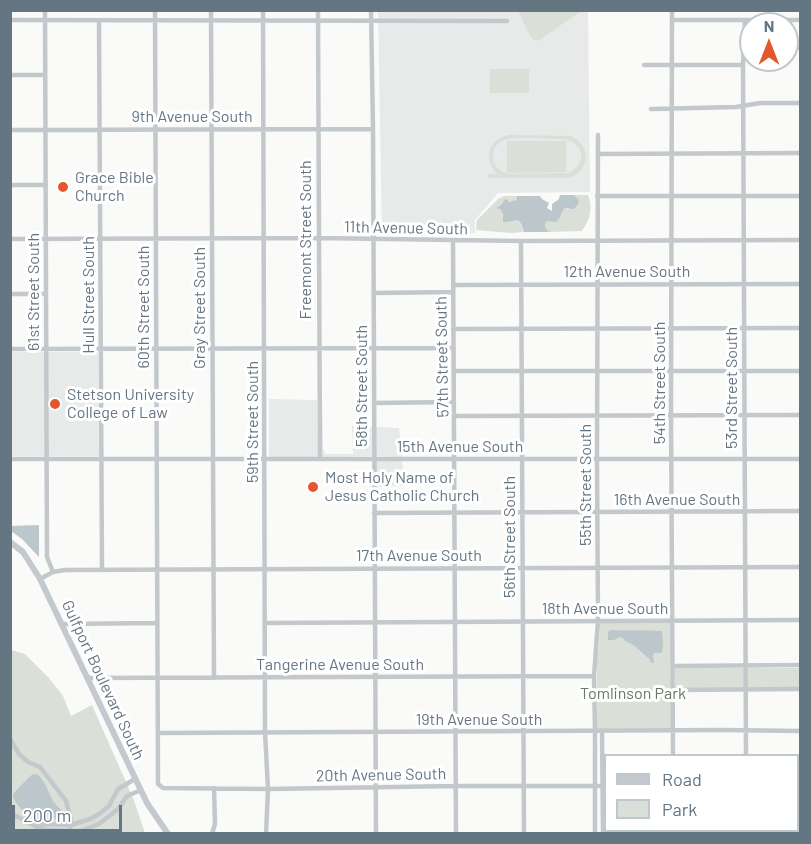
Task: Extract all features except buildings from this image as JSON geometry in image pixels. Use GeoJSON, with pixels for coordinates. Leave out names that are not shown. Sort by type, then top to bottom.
{"type":"FeatureCollection","features":[{"type":"Feature","properties":{"kind":"main road","name":"Gulfport Boulevard South"},"geometry":{"type":"LineString","coordinates":[[10,542],[23,552],[40,579],[135,779],[154,815],[168,834]]}},
{"type":"Feature","properties":{"kind":"street","name":"61st Street South"},"geometry":{"type":"LineString","coordinates":[[45,10],[47,557],[53,572]]}},
{"type":"Feature","properties":{"kind":"street","name":"60th Street South"},"geometry":{"type":"LineString","coordinates":[[155,10],[158,784]]}},
{"type":"Feature","properties":{"kind":"street","name":"Gray Street South"},"geometry":{"type":"LineString","coordinates":[[211,10],[214,678]]}},
{"type":"Feature","properties":{"kind":"street","name":"59th Street South"},"geometry":{"type":"LineString","coordinates":[[263,10],[267,834]]}},
{"type":"Feature","properties":{"kind":"street","name":"Freemont Street South"},"geometry":{"type":"LineString","coordinates":[[318,10],[320,459]]}},
{"type":"Feature","properties":{"kind":"street","name":"58th Street South"},"geometry":{"type":"LineString","coordinates":[[371,10],[376,834]]}},
{"type":"Feature","properties":{"kind":"street","name":"54th Street South"},"geometry":{"type":"LineString","coordinates":[[672,10],[673,754]]}},
{"type":"Feature","properties":{"kind":"street"},"geometry":{"type":"LineString","coordinates":[[672,20],[739,20]]}},
{"type":"Feature","properties":{"kind":"street"},"geometry":{"type":"LineString","coordinates":[[10,21],[507,21]]}},
{"type":"Feature","properties":{"kind":"street","name":"Hull Street South"},"geometry":{"type":"LineString","coordinates":[[99,21],[102,569]]}},
{"type":"Feature","properties":{"kind":"street"},"geometry":{"type":"LineString","coordinates":[[644,65],[739,65]]}},
{"type":"Feature","properties":{"kind":"street","name":"53rd Street South"},"geometry":{"type":"LineString","coordinates":[[743,72],[746,754]]}},
{"type":"Feature","properties":{"kind":"street"},"geometry":{"type":"LineString","coordinates":[[10,75],[45,75]]}},
{"type":"Feature","properties":{"kind":"street"},"geometry":{"type":"LineString","coordinates":[[651,109],[801,103]]}},
{"type":"Feature","properties":{"kind":"street","name":"9th Avenue South"},"geometry":{"type":"LineString","coordinates":[[10,129],[373,129]]}},
{"type":"Feature","properties":{"kind":"street","name":"55th Street South"},"geometry":{"type":"LineString","coordinates":[[595,834],[594,676],[598,621],[598,135]]}},
{"type":"Feature","properties":{"kind":"street"},"geometry":{"type":"LineString","coordinates":[[598,154],[801,153]]}},
{"type":"Feature","properties":{"kind":"street"},"geometry":{"type":"LineString","coordinates":[[10,185],[46,184]]}},
{"type":"Feature","properties":{"kind":"street"},"geometry":{"type":"LineString","coordinates":[[597,196],[801,196]]}},
{"type":"Feature","properties":{"kind":"street","name":"11th Avenue South"},"geometry":{"type":"LineString","coordinates":[[10,239],[801,240]]}},
{"type":"Feature","properties":{"kind":"street","name":"57th Street South"},"geometry":{"type":"LineString","coordinates":[[453,241],[456,834]]}},
{"type":"Feature","properties":{"kind":"street","name":"56th Street South"},"geometry":{"type":"LineString","coordinates":[[521,241],[524,834]]}},
{"type":"Feature","properties":{"kind":"street","name":"12th Avenue South"},"geometry":{"type":"LineString","coordinates":[[453,285],[801,284]]}},
{"type":"Feature","properties":{"kind":"street"},"geometry":{"type":"LineString","coordinates":[[374,293],[453,292]]}},
{"type":"Feature","properties":{"kind":"street"},"geometry":{"type":"LineString","coordinates":[[10,294],[46,294]]}},
{"type":"Feature","properties":{"kind":"street"},"geometry":{"type":"LineString","coordinates":[[453,329],[801,328]]}},
{"type":"Feature","properties":{"kind":"street"},"geometry":{"type":"LineString","coordinates":[[10,348],[454,348]]}},
{"type":"Feature","properties":{"kind":"street"},"geometry":{"type":"LineString","coordinates":[[454,371],[801,371]]}},
{"type":"Feature","properties":{"kind":"street"},"geometry":{"type":"LineString","coordinates":[[374,403],[454,402]]}},
{"type":"Feature","properties":{"kind":"street"},"geometry":{"type":"LineString","coordinates":[[454,416],[801,415]]}},
{"type":"Feature","properties":{"kind":"street","name":"15th Avenue South"},"geometry":{"type":"LineString","coordinates":[[10,459],[801,459]]}},
{"type":"Feature","properties":{"kind":"street","name":"16th Avenue South"},"geometry":{"type":"LineString","coordinates":[[374,513],[801,511]]}},
{"type":"Feature","properties":{"kind":"street","name":"17th Avenue South"},"geometry":{"type":"LineString","coordinates":[[40,579],[53,572],[65,570],[102,569],[801,567]]}},
{"type":"Feature","properties":{"kind":"street","name":"18th Avenue South"},"geometry":{"type":"LineString","coordinates":[[265,623],[801,620]]}},
{"type":"Feature","properties":{"kind":"street"},"geometry":{"type":"LineString","coordinates":[[61,624],[157,623]]}},
{"type":"Feature","properties":{"kind":"street"},"geometry":{"type":"LineString","coordinates":[[673,666],[801,665]]}},
{"type":"Feature","properties":{"kind":"street","name":"Tangerine Avenue South"},"geometry":{"type":"LineString","coordinates":[[87,678],[594,676]]}},
{"type":"Feature","properties":{"kind":"street"},"geometry":{"type":"LineString","coordinates":[[673,690],[801,689]]}},
{"type":"Feature","properties":{"kind":"street","name":"19th Avenue South"},"geometry":{"type":"LineString","coordinates":[[158,733],[801,731]]}},
{"type":"Feature","properties":{"kind":"street"},"geometry":{"type":"LineString","coordinates":[[602,732],[603,834]]}},
{"type":"Feature","properties":{"kind":"street"},"geometry":{"type":"LineString","coordinates":[[10,739],[18,754],[28,762],[40,767],[66,801],[70,810],[71,830]]}},
{"type":"Feature","properties":{"kind":"street"},"geometry":{"type":"LineString","coordinates":[[71,830],[96,818],[109,806],[118,789],[135,779]]}},
{"type":"Feature","properties":{"kind":"street","name":"20th Avenue South"},"geometry":{"type":"LineString","coordinates":[[158,784],[163,788],[268,789],[604,786]]}},
{"type":"Feature","properties":{"kind":"street"},"geometry":{"type":"LineString","coordinates":[[212,834],[215,824],[214,788]]}},
{"type":"Feature","properties":{"kind":"street"},"geometry":{"type":"LineString","coordinates":[[10,813],[36,825],[85,830],[99,824],[118,809],[127,796],[141,790]]}},
{"type":"Feature","properties":{"kind":"street"},"geometry":{"type":"LineString","coordinates":[[85,822],[96,818]]}},
{"type":"Feature","properties":{"kind":"shaded area"},"geometry":{"type":"Polygon","coordinates":[[[378,11],[588,11],[590,192],[498,193],[475,220],[475,233],[382,233],[378,11]]]}},
{"type":"Feature","properties":{"kind":"shaded area"},"geometry":{"type":"Polygon","coordinates":[[[560,195],[574,195],[579,202],[573,209],[565,208],[556,222],[545,223],[549,232],[524,232],[518,221],[503,222],[500,209],[496,208],[504,200],[507,199],[509,202],[516,200],[517,196],[540,196],[549,203],[547,208],[552,211],[552,204],[559,199],[560,195]]]}},
{"type":"Feature","properties":{"kind":"shaded area","name":"Stetson University College of Law"},"geometry":{"type":"Polygon","coordinates":[[[10,352],[98,352],[99,456],[11,456],[10,352]]]}},
{"type":"Feature","properties":{"kind":"shaded area"},"geometry":{"type":"Polygon","coordinates":[[[269,399],[317,400],[318,457],[269,457],[269,399]]]}},
{"type":"Feature","properties":{"kind":"shaded area"},"geometry":{"type":"Polygon","coordinates":[[[322,400],[325,454],[353,454],[352,426],[372,427],[372,456],[321,457],[322,400]]]}},
{"type":"Feature","properties":{"kind":"shaded area"},"geometry":{"type":"Polygon","coordinates":[[[376,427],[399,428],[402,457],[376,456],[376,427]]]}},
{"type":"Feature","properties":{"kind":"shaded area"},"geometry":{"type":"Polygon","coordinates":[[[376,461],[402,461],[405,486],[376,487],[376,461]]]}},
{"type":"Feature","properties":{"kind":"shaded area"},"geometry":{"type":"Polygon","coordinates":[[[39,525],[39,557],[11,531],[10,526],[39,525]]]}},
{"type":"Feature","properties":{"kind":"shaded area"},"geometry":{"type":"Polygon","coordinates":[[[610,630],[662,631],[662,653],[655,653],[654,663],[650,662],[650,659],[624,639],[619,637],[608,640],[610,630]]]}},
{"type":"Feature","properties":{"kind":"shaded area"},"geometry":{"type":"Polygon","coordinates":[[[33,774],[38,775],[43,781],[53,801],[65,817],[56,820],[51,815],[45,819],[34,818],[17,804],[13,795],[33,774]]]}},
{"type":"Feature","properties":{"kind":"green space"},"geometry":{"type":"Polygon","coordinates":[[[518,11],[581,11],[538,41],[532,39],[518,11]]]}},
{"type":"Feature","properties":{"kind":"green space"},"geometry":{"type":"Polygon","coordinates":[[[490,69],[529,69],[529,93],[490,93],[490,69]]]}},
{"type":"Feature","properties":{"kind":"green space"},"geometry":{"type":"Polygon","coordinates":[[[509,135],[571,136],[578,140],[586,158],[581,169],[569,178],[488,178],[488,174],[497,174],[489,156],[492,145],[502,137],[509,135]],[[533,138],[505,140],[497,144],[494,149],[494,161],[498,169],[509,174],[569,173],[575,169],[581,159],[579,148],[570,141],[533,138]]]}},
{"type":"Feature","properties":{"kind":"green space"},"geometry":{"type":"Polygon","coordinates":[[[507,141],[566,141],[566,172],[507,173],[507,141]]]}},
{"type":"Feature","properties":{"kind":"green space"},"geometry":{"type":"Polygon","coordinates":[[[574,195],[588,195],[590,200],[590,214],[582,231],[549,232],[545,223],[558,220],[565,208],[568,209],[578,199],[574,195]]]}},
{"type":"Feature","properties":{"kind":"green space"},"geometry":{"type":"Polygon","coordinates":[[[504,196],[517,196],[513,201],[504,200],[497,207],[504,220],[517,221],[524,232],[476,230],[477,220],[504,196]]]}},
{"type":"Feature","properties":{"kind":"green space","name":"Tomlinson Park"},"geometry":{"type":"Polygon","coordinates":[[[600,623],[670,623],[671,729],[597,729],[600,623]],[[617,631],[619,637],[653,660],[656,653],[647,631],[617,631]]]}},
{"type":"Feature","properties":{"kind":"green space"},"geometry":{"type":"Polygon","coordinates":[[[11,650],[25,654],[48,677],[63,696],[71,716],[92,705],[133,798],[145,833],[11,833],[11,650]]]}},
{"type":"Feature","properties":{"kind":"green space"},"geometry":{"type":"Polygon","coordinates":[[[675,668],[744,668],[744,688],[675,688],[675,668]]]}},
{"type":"Feature","properties":{"kind":"green space"},"geometry":{"type":"Polygon","coordinates":[[[748,668],[800,668],[800,687],[748,688],[748,668]]]}},
{"type":"Feature","properties":{"kind":"tunnel"},"geometry":{"type":"LineString","coordinates":[[92,821],[96,819]]}},
{"type":"Feature","properties":{"kind":"place","name":"Grace Bible Church"},"geometry":{"type":"Point","coordinates":[63,187]}},
{"type":"Feature","properties":{"kind":"place","name":"Stetson University College of Law"},"geometry":{"type":"Point","coordinates":[55,404]}},
{"type":"Feature","properties":{"kind":"place","name":"Most Holy Name of Jesus Catholic Church"},"geometry":{"type":"Point","coordinates":[313,487]}}]}
